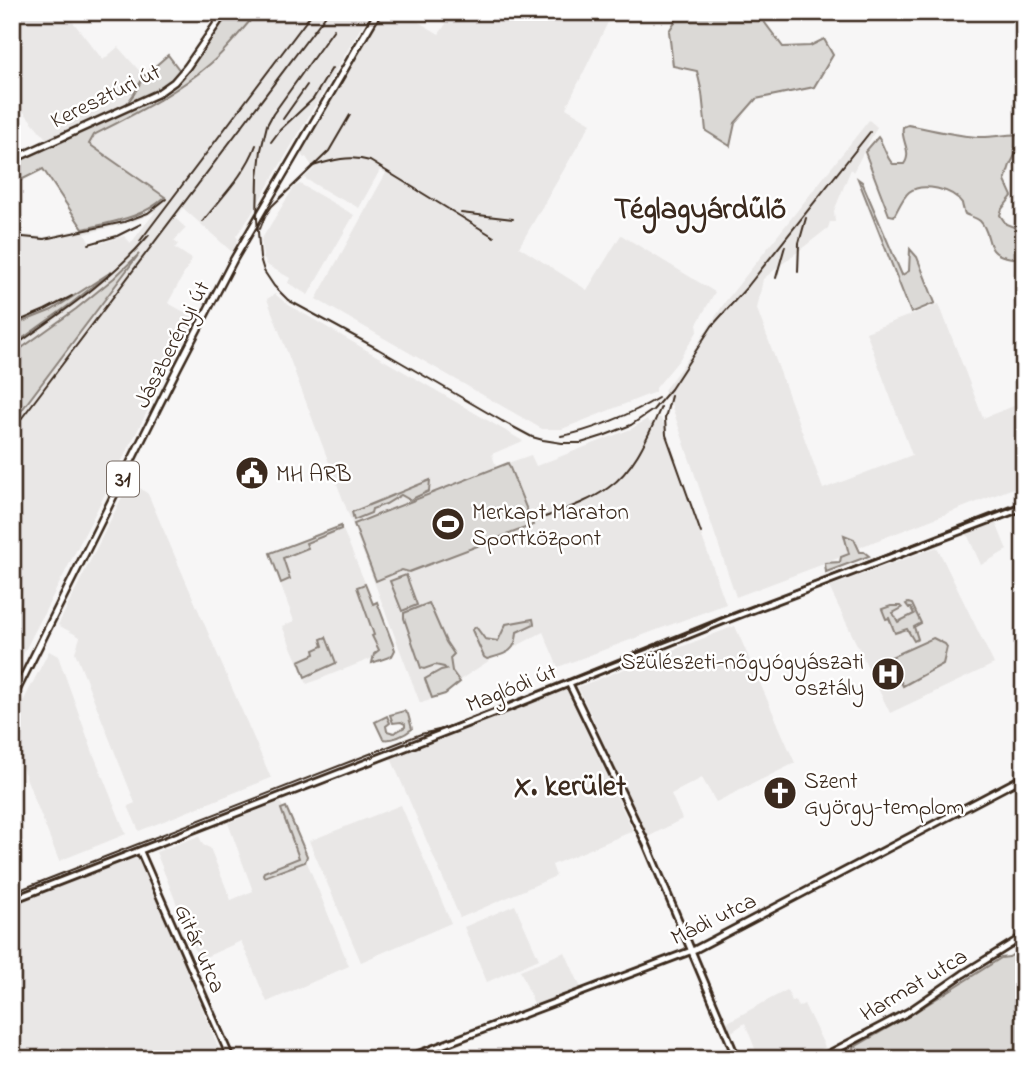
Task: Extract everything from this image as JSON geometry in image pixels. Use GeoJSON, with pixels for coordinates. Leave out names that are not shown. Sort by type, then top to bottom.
{"type":"FeatureCollection","features":[{"type":"Feature","properties":{"kind":"main road","name":"Keresztúri út"},"geometry":{"type":"LineString","coordinates":[[12,160],[157,94],[174,82],[187,67],[225,12]]}},
{"type":"Feature","properties":{"kind":"main road","name":"Jászberényi út"},"geometry":{"type":"LineString","coordinates":[[12,700],[230,268],[378,12]]}},
{"type":"Feature","properties":{"kind":"street","name":"Maglódi út"},"geometry":{"type":"LineString","coordinates":[[12,900],[729,619],[1024,507]]}},
{"type":"Feature","properties":{"kind":"street"},"geometry":{"type":"LineString","coordinates":[[569,683],[646,843],[737,1059]]}},
{"type":"Feature","properties":{"kind":"street","name":"Mádi utca"},"geometry":{"type":"LineString","coordinates":[[405,1059],[691,951],[1024,777]]}},
{"type":"Feature","properties":{"kind":"street","name":"Gitár utca"},"geometry":{"type":"LineString","coordinates":[[139,851],[231,1059]]}},
{"type":"Feature","properties":{"kind":"street","name":"Harmat utca"},"geometry":{"type":"LineString","coordinates":[[819,1059],[908,1012],[1024,936]]}},
{"type":"Feature","properties":{"kind":"shaded area"},"geometry":{"type":"Polygon","coordinates":[[[12,12],[65,12],[103,60],[118,47],[144,76],[122,110],[49,142],[12,98],[12,12]]]}},
{"type":"Feature","properties":{"kind":"shaded area"},"geometry":{"type":"Polygon","coordinates":[[[224,12],[258,12],[223,52],[197,75],[154,103],[94,135],[89,144],[165,197],[147,210],[127,218],[83,229],[43,169],[17,182],[12,177],[12,160],[122,110],[144,76],[168,55],[181,72],[224,12]]]}},
{"type":"Feature","properties":{"kind":"shaded area"},"geometry":{"type":"Polygon","coordinates":[[[258,12],[370,12],[236,236],[238,239],[232,252],[183,208],[175,218],[186,228],[174,241],[178,244],[175,248],[192,259],[168,303],[195,318],[12,676],[12,423],[135,259],[76,309],[12,355],[12,346],[98,282],[52,310],[12,326],[12,234],[44,237],[122,220],[154,207],[164,197],[89,144],[94,135],[183,86],[212,63],[258,12]],[[155,212],[135,221],[85,234],[91,246],[124,236],[131,243],[155,212]]]}},
{"type":"Feature","properties":{"kind":"shaded area"},"geometry":{"type":"Polygon","coordinates":[[[381,12],[402,12],[439,34],[454,12],[613,12],[566,108],[591,123],[519,247],[587,290],[621,235],[715,292],[697,324],[695,335],[655,392],[562,429],[542,429],[316,299],[386,173],[380,170],[359,208],[304,178],[314,169],[300,153],[381,12]]]}},
{"type":"Feature","properties":{"kind":"shaded area"},"geometry":{"type":"Polygon","coordinates":[[[681,12],[752,12],[759,15],[783,47],[810,46],[824,39],[833,55],[814,87],[756,99],[735,123],[730,146],[706,131],[697,71],[673,66],[669,31],[681,12]]]}},
{"type":"Feature","properties":{"kind":"shaded area"},"geometry":{"type":"Polygon","coordinates":[[[869,120],[877,127],[853,172],[851,169],[834,211],[835,222],[830,222],[828,228],[763,279],[757,309],[823,489],[912,455],[866,332],[939,304],[983,418],[1024,402],[1024,484],[736,597],[664,390],[725,302],[869,120]]]}},
{"type":"Feature","properties":{"kind":"shaded area"},"geometry":{"type":"Polygon","coordinates":[[[908,125],[970,136],[1022,135],[1023,140],[1005,181],[1012,196],[1000,215],[1006,224],[1024,231],[1024,255],[1012,258],[994,252],[980,221],[965,214],[958,198],[937,188],[915,189],[909,192],[894,216],[889,215],[865,152],[878,137],[893,164],[904,164],[907,150],[903,127],[908,125]]]}},
{"type":"Feature","properties":{"kind":"shaded area"},"geometry":{"type":"Polygon","coordinates":[[[858,179],[862,182],[902,275],[909,271],[910,249],[917,257],[935,303],[911,313],[858,179]]]}},
{"type":"Feature","properties":{"kind":"shaded area"},"geometry":{"type":"Polygon","coordinates":[[[300,184],[354,215],[308,295],[288,283],[290,278],[265,264],[261,240],[294,187],[300,184]]]}},
{"type":"Feature","properties":{"kind":"shaded area"},"geometry":{"type":"Polygon","coordinates":[[[139,254],[12,423],[12,355],[76,309],[139,254]]]}},
{"type":"Feature","properties":{"kind":"shaded area"},"geometry":{"type":"Polygon","coordinates":[[[111,272],[12,346],[12,326],[52,310],[111,272]]]}},
{"type":"Feature","properties":{"kind":"shaded area"},"geometry":{"type":"Polygon","coordinates":[[[275,294],[287,304],[523,441],[492,454],[496,467],[531,455],[536,466],[631,429],[647,419],[649,423],[660,417],[726,604],[558,667],[543,632],[490,660],[428,701],[420,703],[267,299],[275,294]]]}},
{"type":"Feature","properties":{"kind":"shaded area"},"geometry":{"type":"Polygon","coordinates":[[[508,463],[533,525],[409,572],[402,570],[376,581],[354,524],[508,463]]]}},
{"type":"Feature","properties":{"kind":"shaded area"},"geometry":{"type":"Polygon","coordinates":[[[133,475],[140,479],[140,488],[148,494],[271,778],[139,831],[128,806],[135,803],[75,652],[80,637],[58,625],[133,475]]]}},
{"type":"Feature","properties":{"kind":"shaded area"},"geometry":{"type":"Polygon","coordinates":[[[430,480],[429,491],[410,500],[401,495],[354,520],[352,512],[430,480]]]}},
{"type":"Feature","properties":{"kind":"shaded area"},"geometry":{"type":"Polygon","coordinates":[[[996,523],[1007,550],[981,565],[967,534],[996,523]]]}},
{"type":"Feature","properties":{"kind":"shaded area"},"geometry":{"type":"Polygon","coordinates":[[[341,525],[393,650],[307,684],[282,626],[294,621],[269,553],[341,525]]]}},
{"type":"Feature","properties":{"kind":"shaded area"},"geometry":{"type":"Polygon","coordinates":[[[341,526],[341,529],[306,543],[308,548],[283,558],[290,579],[281,583],[270,553],[341,526]]]}},
{"type":"Feature","properties":{"kind":"shaded area"},"geometry":{"type":"Polygon","coordinates":[[[844,535],[854,539],[860,552],[869,556],[826,572],[825,563],[840,562],[841,557],[849,554],[844,535]]]}},
{"type":"Feature","properties":{"kind":"shaded area"},"geometry":{"type":"Polygon","coordinates":[[[937,547],[994,664],[890,713],[829,587],[937,547]]]}},
{"type":"Feature","properties":{"kind":"shaded area"},"geometry":{"type":"Polygon","coordinates":[[[406,575],[417,605],[402,611],[390,581],[406,575]]]}},
{"type":"Feature","properties":{"kind":"shaded area"},"geometry":{"type":"Polygon","coordinates":[[[365,584],[373,604],[377,602],[395,650],[392,656],[372,663],[374,654],[379,650],[357,587],[365,584]]]}},
{"type":"Feature","properties":{"kind":"shaded area"},"geometry":{"type":"Polygon","coordinates":[[[429,603],[454,654],[450,658],[452,671],[460,682],[445,694],[432,698],[425,679],[446,669],[435,665],[421,668],[404,618],[404,613],[429,603]]]}},
{"type":"Feature","properties":{"kind":"shaded area"},"geometry":{"type":"Polygon","coordinates":[[[906,604],[912,604],[921,623],[914,627],[918,639],[914,641],[907,629],[895,633],[882,609],[900,606],[902,608],[893,613],[898,622],[914,614],[906,604]]]}},
{"type":"Feature","properties":{"kind":"shaded area"},"geometry":{"type":"Polygon","coordinates":[[[533,619],[534,624],[517,632],[514,644],[508,652],[487,659],[484,657],[472,630],[476,627],[485,639],[498,641],[506,624],[533,619]]]}},
{"type":"Feature","properties":{"kind":"shaded area"},"geometry":{"type":"Polygon","coordinates":[[[735,626],[795,763],[716,802],[702,778],[671,794],[682,819],[648,837],[578,687],[735,626]]]}},
{"type":"Feature","properties":{"kind":"shaded area"},"geometry":{"type":"Polygon","coordinates":[[[326,637],[336,663],[305,677],[299,661],[315,654],[314,650],[323,646],[321,639],[326,637]]]}},
{"type":"Feature","properties":{"kind":"shaded area"},"geometry":{"type":"Polygon","coordinates":[[[933,638],[947,647],[943,664],[903,686],[889,658],[933,638]]]}},
{"type":"Feature","properties":{"kind":"shaded area"},"geometry":{"type":"Polygon","coordinates":[[[49,651],[58,656],[126,834],[59,861],[12,742],[12,723],[49,651]]]}},
{"type":"Feature","properties":{"kind":"shaded area"},"geometry":{"type":"Polygon","coordinates":[[[566,689],[633,831],[552,865],[556,876],[460,918],[391,758],[566,689]]]}},
{"type":"Feature","properties":{"kind":"shaded area"},"geometry":{"type":"Polygon","coordinates":[[[404,711],[408,714],[412,729],[398,737],[383,739],[375,722],[387,716],[390,723],[386,726],[387,731],[394,733],[405,727],[405,724],[393,723],[390,715],[404,711]]]}},
{"type":"Feature","properties":{"kind":"shaded area"},"geometry":{"type":"Polygon","coordinates":[[[280,801],[349,966],[267,1002],[241,941],[199,960],[156,852],[199,836],[203,845],[210,848],[231,900],[253,891],[228,823],[280,801]]]}},
{"type":"Feature","properties":{"kind":"shaded area"},"geometry":{"type":"Polygon","coordinates":[[[401,805],[451,923],[361,962],[309,841],[401,805]]]}},
{"type":"Feature","properties":{"kind":"shaded area"},"geometry":{"type":"Polygon","coordinates":[[[286,807],[307,856],[305,862],[264,877],[264,872],[299,858],[281,809],[286,807]]]}},
{"type":"Feature","properties":{"kind":"shaded area"},"geometry":{"type":"Polygon","coordinates":[[[139,856],[223,1059],[12,1059],[12,905],[139,856]]]}},
{"type":"Feature","properties":{"kind":"shaded area"},"geometry":{"type":"Polygon","coordinates":[[[515,905],[539,959],[487,982],[464,927],[515,905]]]}},
{"type":"Feature","properties":{"kind":"shaded area"},"geometry":{"type":"Polygon","coordinates":[[[1024,948],[1024,1059],[858,1059],[853,1048],[1001,958],[1009,957],[1024,948]]]}},
{"type":"Feature","properties":{"kind":"shaded area"},"geometry":{"type":"Polygon","coordinates":[[[565,952],[581,988],[535,1006],[520,970],[565,952]]]}},
{"type":"Feature","properties":{"kind":"shaded area"},"geometry":{"type":"Polygon","coordinates":[[[787,990],[798,1007],[804,1004],[825,1047],[803,1059],[759,1059],[745,1023],[730,1033],[726,1023],[787,990]]]}},
{"type":"Feature","properties":{"kind":"tram line"},"geometry":{"type":"LineString","coordinates":[[12,893],[421,734],[443,729],[1024,501]]}},
{"type":"Feature","properties":{"kind":"railway"},"geometry":{"type":"LineString","coordinates":[[140,241],[313,12]]}},
{"type":"Feature","properties":{"kind":"railway"},"geometry":{"type":"LineString","coordinates":[[12,431],[328,12]]}},
{"type":"Feature","properties":{"kind":"railway"},"geometry":{"type":"LineString","coordinates":[[334,29],[267,125],[258,177],[257,219],[260,258],[264,271],[288,300],[502,421],[543,440],[581,443],[631,425],[653,410],[671,389],[712,326],[748,286],[870,132]]}},
{"type":"Feature","properties":{"kind":"railway"},"geometry":{"type":"LineString","coordinates":[[271,142],[313,99],[332,68]]}},
{"type":"Feature","properties":{"kind":"railway"},"geometry":{"type":"LineString","coordinates":[[283,119],[307,85]]}},
{"type":"Feature","properties":{"kind":"railway"},"geometry":{"type":"LineString","coordinates":[[260,229],[272,206],[329,151],[350,115]]}},
{"type":"Feature","properties":{"kind":"railway"},"geometry":{"type":"LineString","coordinates":[[203,221],[240,175],[256,145]]}},
{"type":"Feature","properties":{"kind":"railway"},"geometry":{"type":"LineString","coordinates":[[313,166],[348,158],[370,161],[494,237]]}},
{"type":"Feature","properties":{"kind":"railway"},"geometry":{"type":"LineString","coordinates":[[12,236],[44,239],[124,222],[148,213],[166,199]]}},
{"type":"Feature","properties":{"kind":"railway"},"geometry":{"type":"LineString","coordinates":[[461,213],[513,219]]}},
{"type":"Feature","properties":{"kind":"railway"},"geometry":{"type":"LineString","coordinates":[[798,272],[799,243],[806,218]]}},
{"type":"Feature","properties":{"kind":"railway"},"geometry":{"type":"LineString","coordinates":[[89,244],[117,236],[141,224]]}},
{"type":"Feature","properties":{"kind":"railway"},"geometry":{"type":"LineString","coordinates":[[12,348],[101,282],[149,235]]}},
{"type":"Feature","properties":{"kind":"railway"},"geometry":{"type":"LineString","coordinates":[[776,278],[785,246]]}},
{"type":"Feature","properties":{"kind":"railway"},"geometry":{"type":"LineString","coordinates":[[12,324],[72,296]]}},
{"type":"Feature","properties":{"kind":"railway"},"geometry":{"type":"LineString","coordinates":[[671,396],[665,418],[666,435],[701,533]]}},
{"type":"Feature","properties":{"kind":"railway"},"geometry":{"type":"LineString","coordinates":[[561,436],[611,421],[658,398]]}},
{"type":"Feature","properties":{"kind":"railway"},"geometry":{"type":"LineString","coordinates":[[545,517],[594,497],[617,480],[640,451],[661,407]]}},
{"type":"Feature","properties":{"kind":"place","name":"MH ARB"},"geometry":{"type":"Point","coordinates":[252,473]}},
{"type":"Feature","properties":{"kind":"place","name":"Merkapt Maraton Sportközpont"},"geometry":{"type":"Point","coordinates":[448,524]}},
{"type":"Feature","properties":{"kind":"place","name":"Szülészeti-nőgyógyászati osztály"},"geometry":{"type":"Point","coordinates":[888,674]}},
{"type":"Feature","properties":{"kind":"place","name":"Szent György-templom"},"geometry":{"type":"Point","coordinates":[780,793]}},
{"type":"Feature","properties":{"kind":"district","name":"Téglagyárdűlő"},"geometry":{"type":"Point","coordinates":[700,208]}},
{"type":"Feature","properties":{"kind":"district","name":"X. kerület"},"geometry":{"type":"Point","coordinates":[570,785]}}]}
